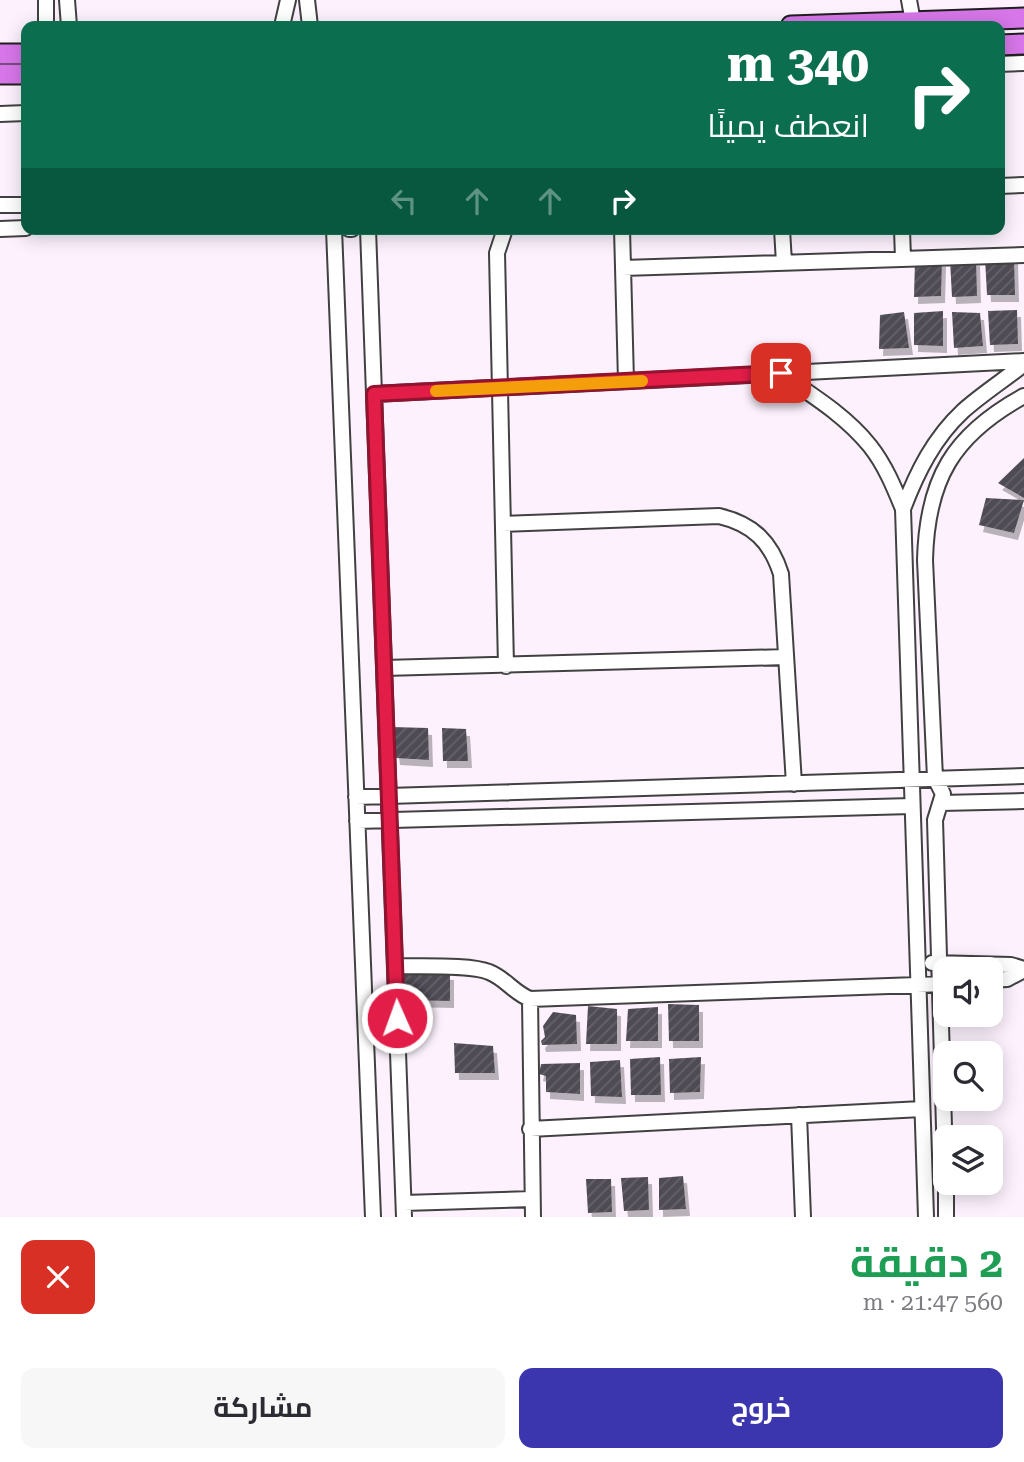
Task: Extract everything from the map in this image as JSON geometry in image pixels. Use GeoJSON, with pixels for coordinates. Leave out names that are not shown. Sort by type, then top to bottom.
{"type":"FeatureCollection","features":[{"type":"Feature","properties":{"kind":"main road"},"geometry":{"type":"LineString","coordinates":[[941,21],[1024,18]]}},
{"type":"Feature","properties":{"kind":"main road"},"geometry":{"type":"LineString","coordinates":[[1005,45],[1024,44]]}},
{"type":"Feature","properties":{"kind":"main road"},"geometry":{"type":"LineString","coordinates":[[0,54],[21,54]]}},
{"type":"Feature","properties":{"kind":"main road"},"geometry":{"type":"LineString","coordinates":[[0,74],[21,74]]}},
{"type":"Feature","properties":{"kind":"street"},"geometry":{"type":"LineString","coordinates":[[46,0],[46,21]]}},
{"type":"Feature","properties":{"kind":"street"},"geometry":{"type":"LineString","coordinates":[[66,0],[68,21]]}},
{"type":"Feature","properties":{"kind":"street"},"geometry":{"type":"LineString","coordinates":[[909,0],[913,21]]}},
{"type":"Feature","properties":{"kind":"street"},"geometry":{"type":"LineString","coordinates":[[283,21],[288,1],[307,1],[309,21]]}},
{"type":"Feature","properties":{"kind":"street"},"geometry":{"type":"LineString","coordinates":[[1005,64],[1024,63]]}},
{"type":"Feature","properties":{"kind":"street"},"geometry":{"type":"LineString","coordinates":[[0,114],[21,113]]}},
{"type":"Feature","properties":{"kind":"street"},"geometry":{"type":"LineString","coordinates":[[1005,186],[1024,185]]}},
{"type":"Feature","properties":{"kind":"street"},"geometry":{"type":"LineString","coordinates":[[0,205],[21,205]]}},
{"type":"Feature","properties":{"kind":"street"},"geometry":{"type":"LineString","coordinates":[[0,229],[21,228]]}},
{"type":"Feature","properties":{"kind":"street"},"geometry":{"type":"LineString","coordinates":[[334,235],[373,1217]]}},
{"type":"Feature","properties":{"kind":"street"},"geometry":{"type":"LineString","coordinates":[[368,235],[404,1210],[532,1199]]}},
{"type":"Feature","properties":{"kind":"street"},"geometry":{"type":"LineString","coordinates":[[503,235],[497,253],[506,666]]}},
{"type":"Feature","properties":{"kind":"street"},"geometry":{"type":"LineString","coordinates":[[622,235],[626,382]]}},
{"type":"Feature","properties":{"kind":"street"},"geometry":{"type":"LineString","coordinates":[[782,235],[784,263]]}},
{"type":"Feature","properties":{"kind":"street"},"geometry":{"type":"LineString","coordinates":[[902,235],[903,259]]}},
{"type":"Feature","properties":{"kind":"street"},"geometry":{"type":"LineString","coordinates":[[623,268],[1024,256]]}},
{"type":"Feature","properties":{"kind":"street"},"geometry":{"type":"LineString","coordinates":[[374,394],[1024,362]]}},
{"type":"Feature","properties":{"kind":"street"},"geometry":{"type":"LineString","coordinates":[[903,509],[917,473],[937,440],[963,412],[1024,362]]}},
{"type":"Feature","properties":{"kind":"street"},"geometry":{"type":"LineString","coordinates":[[781,373],[846,420],[870,446],[889,476],[903,509],[926,1217]]}},
{"type":"Feature","properties":{"kind":"street"},"geometry":{"type":"LineString","coordinates":[[940,957],[936,820],[943,791],[935,778],[925,526],[933,493],[955,453],[969,435],[994,412],[1024,396]]}},
{"type":"Feature","properties":{"kind":"street"},"geometry":{"type":"LineString","coordinates":[[503,524],[719,516],[737,520],[753,529],[766,541],[781,574],[794,784]]}},
{"type":"Feature","properties":{"kind":"street"},"geometry":{"type":"LineString","coordinates":[[384,668],[786,657]]}},
{"type":"Feature","properties":{"kind":"street"},"geometry":{"type":"LineString","coordinates":[[356,797],[1024,776]]}},
{"type":"Feature","properties":{"kind":"street"},"geometry":{"type":"LineString","coordinates":[[941,803],[1024,801]]}},
{"type":"Feature","properties":{"kind":"street"},"geometry":{"type":"LineString","coordinates":[[357,821],[912,806]]}},
{"type":"Feature","properties":{"kind":"street"},"geometry":{"type":"LineString","coordinates":[[918,963],[933,963]]}},
{"type":"Feature","properties":{"kind":"street"},"geometry":{"type":"LineString","coordinates":[[1003,965],[1024,970]]}},
{"type":"Feature","properties":{"kind":"street"},"geometry":{"type":"LineString","coordinates":[[395,966],[478,968],[491,972],[520,995],[530,999],[933,984]]}},
{"type":"Feature","properties":{"kind":"street"},"geometry":{"type":"LineString","coordinates":[[1003,979],[1024,970]]}},
{"type":"Feature","properties":{"kind":"street"},"geometry":{"type":"LineString","coordinates":[[530,999],[533,1217]]}},
{"type":"Feature","properties":{"kind":"street"},"geometry":{"type":"LineString","coordinates":[[943,1027],[945,1125]]}},
{"type":"Feature","properties":{"kind":"street"},"geometry":{"type":"LineString","coordinates":[[530,1129],[922,1109]]}},
{"type":"Feature","properties":{"kind":"street"},"geometry":{"type":"LineString","coordinates":[[799,1115],[803,1217]]}},
{"type":"Feature","properties":{"kind":"street"},"geometry":{"type":"LineString","coordinates":[[946,1195],[946,1217]]}},
{"type":"Feature","properties":{"kind":"building"},"geometry":{"type":"Polygon","coordinates":[[[1014,257],[1015,295],[987,295],[985,258],[1014,257]]]}},
{"type":"Feature","properties":{"kind":"building"},"geometry":{"type":"Polygon","coordinates":[[[976,259],[977,296],[952,297],[950,260],[976,259]]]}},
{"type":"Feature","properties":{"kind":"building"},"geometry":{"type":"Polygon","coordinates":[[[915,260],[942,260],[941,296],[914,297],[915,260]]]}},
{"type":"Feature","properties":{"kind":"building"},"geometry":{"type":"Polygon","coordinates":[[[1017,310],[1018,344],[990,345],[988,311],[1017,310]]]}},
{"type":"Feature","properties":{"kind":"building"},"geometry":{"type":"Polygon","coordinates":[[[943,311],[943,346],[914,345],[914,313],[943,311]]]}},
{"type":"Feature","properties":{"kind":"building"},"geometry":{"type":"Polygon","coordinates":[[[904,312],[909,348],[879,349],[880,315],[904,312]]]}},
{"type":"Feature","properties":{"kind":"building"},"geometry":{"type":"Polygon","coordinates":[[[952,312],[980,313],[983,346],[954,348],[952,312]]]}},
{"type":"Feature","properties":{"kind":"building"},"geometry":{"type":"Polygon","coordinates":[[[1024,458],[1024,498],[998,483],[1024,458]]]}},
{"type":"Feature","properties":{"kind":"building"},"geometry":{"type":"Polygon","coordinates":[[[986,498],[1024,500],[1014,533],[979,525],[986,498]]]}},
{"type":"Feature","properties":{"kind":"building"},"geometry":{"type":"Polygon","coordinates":[[[392,727],[428,728],[429,760],[396,758],[392,727]]]}},
{"type":"Feature","properties":{"kind":"building"},"geometry":{"type":"Polygon","coordinates":[[[442,728],[466,729],[468,761],[443,761],[442,728]]]}},
{"type":"Feature","properties":{"kind":"building"},"geometry":{"type":"Polygon","coordinates":[[[400,970],[450,973],[450,1001],[402,1000],[400,970]]]}},
{"type":"Feature","properties":{"kind":"building"},"geometry":{"type":"Polygon","coordinates":[[[668,1004],[699,1005],[699,1041],[669,1041],[668,1004]]]}},
{"type":"Feature","properties":{"kind":"building"},"geometry":{"type":"Polygon","coordinates":[[[588,1006],[617,1009],[617,1044],[586,1044],[588,1006]]]}},
{"type":"Feature","properties":{"kind":"building"},"geometry":{"type":"Polygon","coordinates":[[[658,1007],[658,1041],[626,1041],[628,1009],[658,1007]]]}},
{"type":"Feature","properties":{"kind":"building"},"geometry":{"type":"Polygon","coordinates":[[[553,1012],[576,1015],[577,1044],[542,1045],[541,1041],[545,1037],[543,1026],[553,1012]]]}},
{"type":"Feature","properties":{"kind":"building"},"geometry":{"type":"Polygon","coordinates":[[[454,1043],[493,1046],[495,1073],[455,1073],[454,1043]]]}},
{"type":"Feature","properties":{"kind":"building"},"geometry":{"type":"Polygon","coordinates":[[[660,1057],[661,1095],[631,1095],[630,1059],[660,1057]]]}},
{"type":"Feature","properties":{"kind":"building"},"geometry":{"type":"Polygon","coordinates":[[[701,1057],[700,1092],[670,1093],[669,1059],[701,1057]]]}},
{"type":"Feature","properties":{"kind":"building"},"geometry":{"type":"Polygon","coordinates":[[[620,1060],[622,1097],[591,1096],[590,1062],[620,1060]]]}},
{"type":"Feature","properties":{"kind":"building"},"geometry":{"type":"Polygon","coordinates":[[[580,1063],[580,1094],[546,1092],[546,1076],[539,1074],[541,1064],[580,1063]]]}},
{"type":"Feature","properties":{"kind":"building"},"geometry":{"type":"Polygon","coordinates":[[[683,1176],[686,1209],[659,1210],[659,1178],[683,1176]]]}},
{"type":"Feature","properties":{"kind":"building"},"geometry":{"type":"Polygon","coordinates":[[[648,1177],[649,1210],[624,1211],[621,1178],[648,1177]]]}},
{"type":"Feature","properties":{"kind":"building"},"geometry":{"type":"Polygon","coordinates":[[[586,1179],[611,1179],[612,1212],[588,1213],[586,1179]]]}},
{"type":"Feature","properties":{"kind":"slow traffic"},"geometry":{"type":"LineString","coordinates":[[436,391],[642,381]]}},
{"type":"Feature","properties":{"kind":"route"},"geometry":{"type":"LineString","coordinates":[[397,1018],[374,394],[781,373]]}}]}
